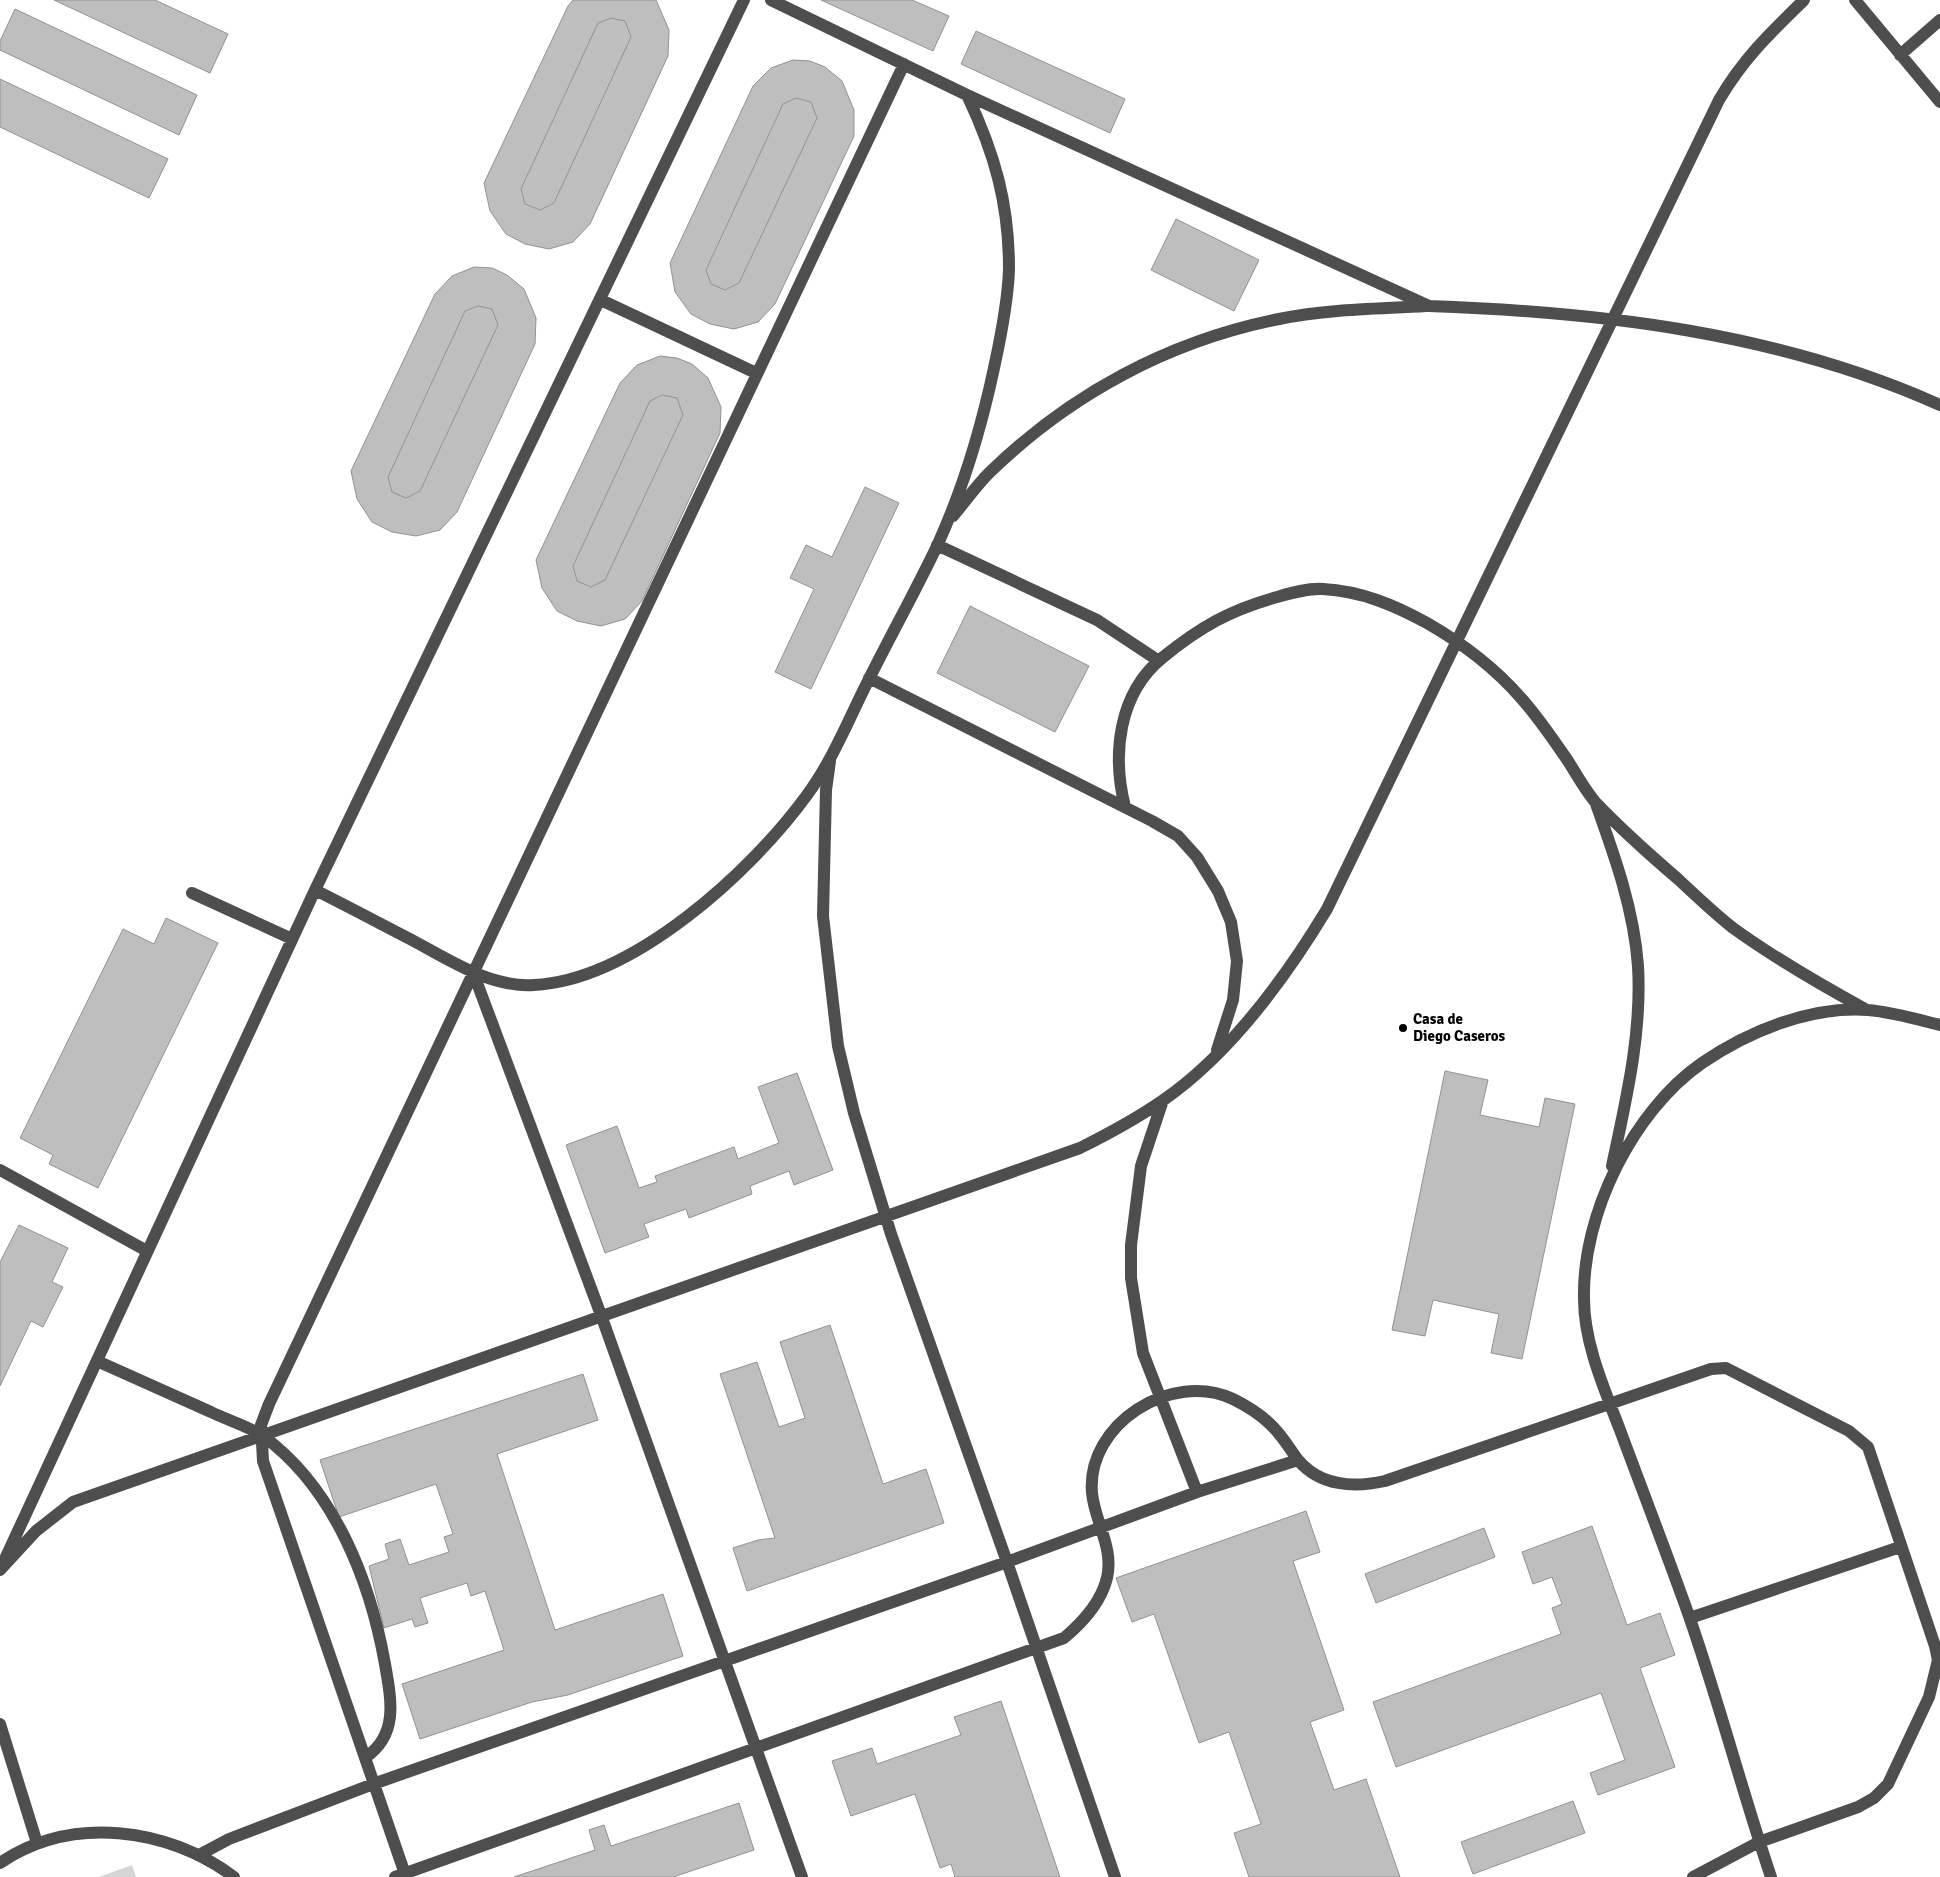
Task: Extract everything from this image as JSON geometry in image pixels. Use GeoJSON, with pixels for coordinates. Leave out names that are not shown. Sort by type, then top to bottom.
{"type":"FeatureCollection","features":[{"type":"Feature","properties":{"kind":"street"},"geometry":{"type":"LineString","coordinates":[[744,0],[292,939],[0,1570],[36,1531],[73,1502],[1080,1148],[1114,1131],[1163,1100],[1216,1054],[1250,1018],[1282,977],[1327,909],[1719,100],[1736,71],[1759,44],[1804,0]]}},
{"type":"Feature","properties":{"kind":"street"},"geometry":{"type":"LineString","coordinates":[[771,0],[967,95],[1429,306]]}},
{"type":"Feature","properties":{"kind":"street"},"geometry":{"type":"LineString","coordinates":[[1855,0],[1940,102]]}},
{"type":"Feature","properties":{"kind":"street"},"geometry":{"type":"LineString","coordinates":[[1900,55],[1940,20]]}},
{"type":"Feature","properties":{"kind":"street"},"geometry":{"type":"LineString","coordinates":[[904,64],[268,1404],[261,1425],[262,1461],[376,1783],[402,1876],[1064,1638],[1090,1612],[1107,1579],[1108,1548],[1092,1493],[1093,1468],[1103,1445],[1127,1416],[1140,1406],[1159,1397],[1192,1393],[1210,1393],[1227,1397],[1252,1409],[1271,1425],[1298,1460],[1310,1472],[1321,1478],[1344,1485],[1363,1486],[1385,1481],[1611,1405],[1711,1369],[1726,1368],[1848,1431],[1868,1447],[1873,1456],[1900,1547],[1938,1660],[1929,1697],[1888,1784],[1874,1798],[1858,1807],[1759,1842],[1693,1877]]}},
{"type":"Feature","properties":{"kind":"street"},"geometry":{"type":"LineString","coordinates":[[316,890],[473,972],[517,986],[570,980],[641,949],[688,916],[751,861],[809,794],[832,754],[937,545],[968,467],[986,406],[1002,328],[1009,271],[1007,216],[1002,190],[984,130],[967,95]]}},
{"type":"Feature","properties":{"kind":"street"},"geometry":{"type":"LineString","coordinates":[[601,300],[756,373]]}},
{"type":"Feature","properties":{"kind":"street"},"geometry":{"type":"LineString","coordinates":[[945,526],[989,473],[1044,426],[1080,400],[1127,372],[1180,346],[1230,330],[1311,314],[1429,306],[1494,308],[1614,319],[1740,340],[1836,366],[1912,392],[1940,405]]}},
{"type":"Feature","properties":{"kind":"street"},"geometry":{"type":"LineString","coordinates":[[937,545],[1097,620],[1159,661]]}},
{"type":"Feature","properties":{"kind":"street"},"geometry":{"type":"LineString","coordinates":[[1125,807],[1119,784],[1118,759],[1121,731],[1133,694],[1159,661],[1216,619],[1253,604],[1289,594],[1320,589],[1352,592],[1386,602],[1457,640],[1489,666],[1520,696],[1555,742],[1595,802],[1648,852],[1731,926],[1810,979],[1867,1010]]}},
{"type":"Feature","properties":{"kind":"street"},"geometry":{"type":"LineString","coordinates":[[869,678],[1125,807],[1178,836],[1197,857],[1218,890],[1231,922],[1237,961],[1233,1000],[1216,1054]]}},
{"type":"Feature","properties":{"kind":"street"},"geometry":{"type":"LineString","coordinates":[[832,754],[826,790],[823,916],[838,1046],[854,1113],[885,1215],[1115,1877]]}},
{"type":"Feature","properties":{"kind":"street"},"geometry":{"type":"LineString","coordinates":[[1595,802],[1620,872],[1634,936],[1638,965],[1636,1043],[1607,1190]]}},
{"type":"Feature","properties":{"kind":"street"},"geometry":{"type":"LineString","coordinates":[[192,894],[292,939]]}},
{"type":"Feature","properties":{"kind":"street"},"geometry":{"type":"LineString","coordinates":[[473,972],[601,1315],[758,1748],[802,1877]]}},
{"type":"Feature","properties":{"kind":"street"},"geometry":{"type":"LineString","coordinates":[[1771,1877],[1690,1618],[1611,1405],[1585,1322],[1583,1295],[1592,1235],[1619,1161],[1640,1126],[1689,1072],[1725,1047],[1758,1031],[1785,1022],[1840,1011],[1867,1010],[1940,1025]]}},
{"type":"Feature","properties":{"kind":"street"},"geometry":{"type":"LineString","coordinates":[[1163,1100],[1141,1166],[1132,1245],[1131,1278],[1143,1352],[1196,1492]]}},
{"type":"Feature","properties":{"kind":"street"},"geometry":{"type":"LineString","coordinates":[[0,1170],[147,1251]]}},
{"type":"Feature","properties":{"kind":"street"},"geometry":{"type":"LineString","coordinates":[[97,1361],[261,1435],[294,1462],[324,1501],[362,1577],[377,1623],[391,1717],[383,1742],[379,1748],[366,1757]]}},
{"type":"Feature","properties":{"kind":"street"},"geometry":{"type":"LineString","coordinates":[[199,1855],[229,1839],[376,1783],[1007,1562],[1196,1492],[1298,1460]]}},
{"type":"Feature","properties":{"kind":"street"},"geometry":{"type":"LineString","coordinates":[[1690,1618],[1900,1547]]}},
{"type":"Feature","properties":{"kind":"street"},"geometry":{"type":"LineString","coordinates":[[0,1724],[37,1843]]}},
{"type":"Feature","properties":{"kind":"street"},"geometry":{"type":"LineString","coordinates":[[0,1863],[13,1854],[37,1843],[73,1835],[110,1831],[156,1839],[199,1855],[234,1877]]}},
{"type":"Feature","properties":{"kind":"shaded area"},"geometry":{"type":"Polygon","coordinates":[[[132,1865],[136,1877],[99,1877],[132,1865]]]}},
{"type":"Feature","properties":{"kind":"building"},"geometry":{"type":"Polygon","coordinates":[[[54,0],[155,0],[228,34],[210,73],[54,0]]]}},
{"type":"Feature","properties":{"kind":"building"},"geometry":{"type":"Polygon","coordinates":[[[573,0],[656,0],[669,30],[668,56],[590,224],[573,242],[549,249],[525,244],[506,234],[490,211],[484,183],[568,6],[573,0]]]}},
{"type":"Feature","properties":{"kind":"building"},"geometry":{"type":"Polygon","coordinates":[[[821,0],[912,0],[949,16],[933,51],[821,0]]]}},
{"type":"Feature","properties":{"kind":"building"},"geometry":{"type":"Polygon","coordinates":[[[15,9],[197,95],[179,135],[0,50],[0,41],[15,9]]]}},
{"type":"Feature","properties":{"kind":"building"},"geometry":{"type":"Polygon","coordinates":[[[611,18],[625,21],[631,37],[554,203],[540,210],[525,204],[521,189],[598,23],[611,18]]]}},
{"type":"Feature","properties":{"kind":"building"},"geometry":{"type":"Polygon","coordinates":[[[976,31],[1125,99],[1110,133],[961,64],[976,31]]]}},
{"type":"Feature","properties":{"kind":"building"},"geometry":{"type":"Polygon","coordinates":[[[793,60],[810,61],[825,67],[842,81],[854,110],[854,136],[775,304],[758,322],[734,329],[710,324],[691,314],[675,292],[670,263],[753,86],[771,68],[793,60]]]}},
{"type":"Feature","properties":{"kind":"building"},"geometry":{"type":"Polygon","coordinates":[[[0,79],[168,159],[149,198],[0,127],[0,79]]]}},
{"type":"Feature","properties":{"kind":"building"},"geometry":{"type":"Polygon","coordinates":[[[796,98],[811,102],[817,118],[739,283],[725,290],[711,284],[706,270],[783,104],[796,98]]]}},
{"type":"Feature","properties":{"kind":"building"},"geometry":{"type":"Polygon","coordinates":[[[1176,219],[1259,260],[1234,311],[1151,270],[1176,219]]]}},
{"type":"Feature","properties":{"kind":"building"},"geometry":{"type":"Polygon","coordinates":[[[474,267],[492,268],[507,275],[524,289],[536,318],[535,344],[457,512],[440,530],[416,536],[392,532],[372,522],[357,499],[351,471],[435,294],[452,276],[474,267]]]}},
{"type":"Feature","properties":{"kind":"building"},"geometry":{"type":"Polygon","coordinates":[[[478,306],[492,309],[498,325],[420,491],[406,498],[392,492],[388,477],[465,311],[478,306]]]}},
{"type":"Feature","properties":{"kind":"building"},"geometry":{"type":"Polygon","coordinates":[[[660,356],[677,358],[692,364],[708,378],[721,407],[720,433],[642,601],[625,619],[601,626],[577,621],[557,611],[542,588],[536,560],[620,383],[637,365],[660,356]]]}},
{"type":"Feature","properties":{"kind":"building"},"geometry":{"type":"Polygon","coordinates":[[[662,395],[677,398],[683,415],[605,580],[591,587],[577,581],[573,566],[650,401],[662,395]]]}},
{"type":"Feature","properties":{"kind":"building"},"geometry":{"type":"Polygon","coordinates":[[[865,487],[899,503],[811,689],[775,672],[814,589],[790,578],[806,545],[832,557],[865,487]]]}},
{"type":"Feature","properties":{"kind":"building"},"geometry":{"type":"Polygon","coordinates":[[[970,606],[1089,666],[1055,732],[937,673],[970,606]]]}},
{"type":"Feature","properties":{"kind":"building"},"geometry":{"type":"Polygon","coordinates":[[[166,918],[218,943],[98,1188],[49,1164],[53,1155],[20,1138],[123,929],[154,944],[166,918]]]}},
{"type":"Feature","properties":{"kind":"building"},"geometry":{"type":"Polygon","coordinates":[[[1445,1071],[1488,1080],[1480,1115],[1539,1127],[1545,1098],[1575,1104],[1522,1359],[1491,1353],[1499,1314],[1433,1300],[1425,1336],[1392,1330],[1445,1071]]]}},
{"type":"Feature","properties":{"kind":"building"},"geometry":{"type":"Polygon","coordinates":[[[797,1073],[833,1170],[794,1185],[789,1171],[750,1186],[752,1194],[689,1218],[686,1209],[644,1224],[649,1237],[605,1253],[566,1145],[617,1126],[639,1188],[657,1182],[655,1176],[734,1147],[738,1159],[779,1143],[758,1087],[797,1073]]]}},
{"type":"Feature","properties":{"kind":"building"},"geometry":{"type":"Polygon","coordinates":[[[19,1225],[68,1248],[52,1282],[63,1287],[43,1327],[31,1321],[0,1386],[0,1262],[19,1225]]]}},
{"type":"Feature","properties":{"kind":"building"},"geometry":{"type":"Polygon","coordinates":[[[830,1325],[883,1484],[926,1469],[944,1523],[747,1591],[733,1548],[758,1540],[775,1538],[720,1374],[757,1362],[779,1427],[805,1418],[780,1342],[830,1325]]]}},
{"type":"Feature","properties":{"kind":"building"},"geometry":{"type":"Polygon","coordinates":[[[583,1374],[598,1420],[497,1454],[555,1630],[663,1594],[683,1656],[568,1695],[532,1702],[420,1739],[402,1684],[504,1650],[485,1591],[471,1596],[467,1583],[420,1598],[428,1623],[415,1627],[412,1619],[384,1628],[369,1566],[389,1559],[385,1544],[400,1539],[409,1565],[449,1552],[444,1537],[453,1534],[436,1484],[339,1517],[320,1460],[583,1374]]]}},
{"type":"Feature","properties":{"kind":"building"},"geometry":{"type":"Polygon","coordinates":[[[1306,1511],[1320,1552],[1293,1561],[1344,1710],[1310,1722],[1334,1790],[1366,1779],[1400,1877],[1249,1877],[1234,1833],[1261,1824],[1229,1732],[1199,1743],[1154,1614],[1132,1622],[1116,1578],[1306,1511]]]}},
{"type":"Feature","properties":{"kind":"building"},"geometry":{"type":"Polygon","coordinates":[[[1592,1526],[1627,1625],[1660,1613],[1675,1655],[1640,1668],[1675,1767],[1598,1795],[1590,1773],[1625,1760],[1601,1693],[1396,1767],[1373,1702],[1561,1634],[1552,1608],[1562,1604],[1552,1577],[1533,1584],[1522,1552],[1592,1526]]]}},
{"type":"Feature","properties":{"kind":"building"},"geometry":{"type":"Polygon","coordinates":[[[1484,1528],[1495,1557],[1376,1603],[1365,1574],[1484,1528]]]}},
{"type":"Feature","properties":{"kind":"building"},"geometry":{"type":"Polygon","coordinates":[[[1001,1701],[1060,1877],[955,1877],[951,1864],[940,1868],[915,1794],[851,1816],[832,1761],[872,1748],[877,1764],[961,1735],[954,1717],[1001,1701]]]}},
{"type":"Feature","properties":{"kind":"building"},"geometry":{"type":"Polygon","coordinates":[[[1573,1801],[1585,1833],[1473,1874],[1461,1842],[1573,1801]]]}},
{"type":"Feature","properties":{"kind":"building"},"geometry":{"type":"Polygon","coordinates":[[[739,1803],[754,1850],[673,1877],[514,1877],[595,1850],[589,1830],[604,1825],[611,1846],[739,1803]]]}},
{"type":"Feature","properties":{"kind":"place","name":"Casa de Diego Caseros"},"geometry":{"type":"Point","coordinates":[1403,1028]}}]}
